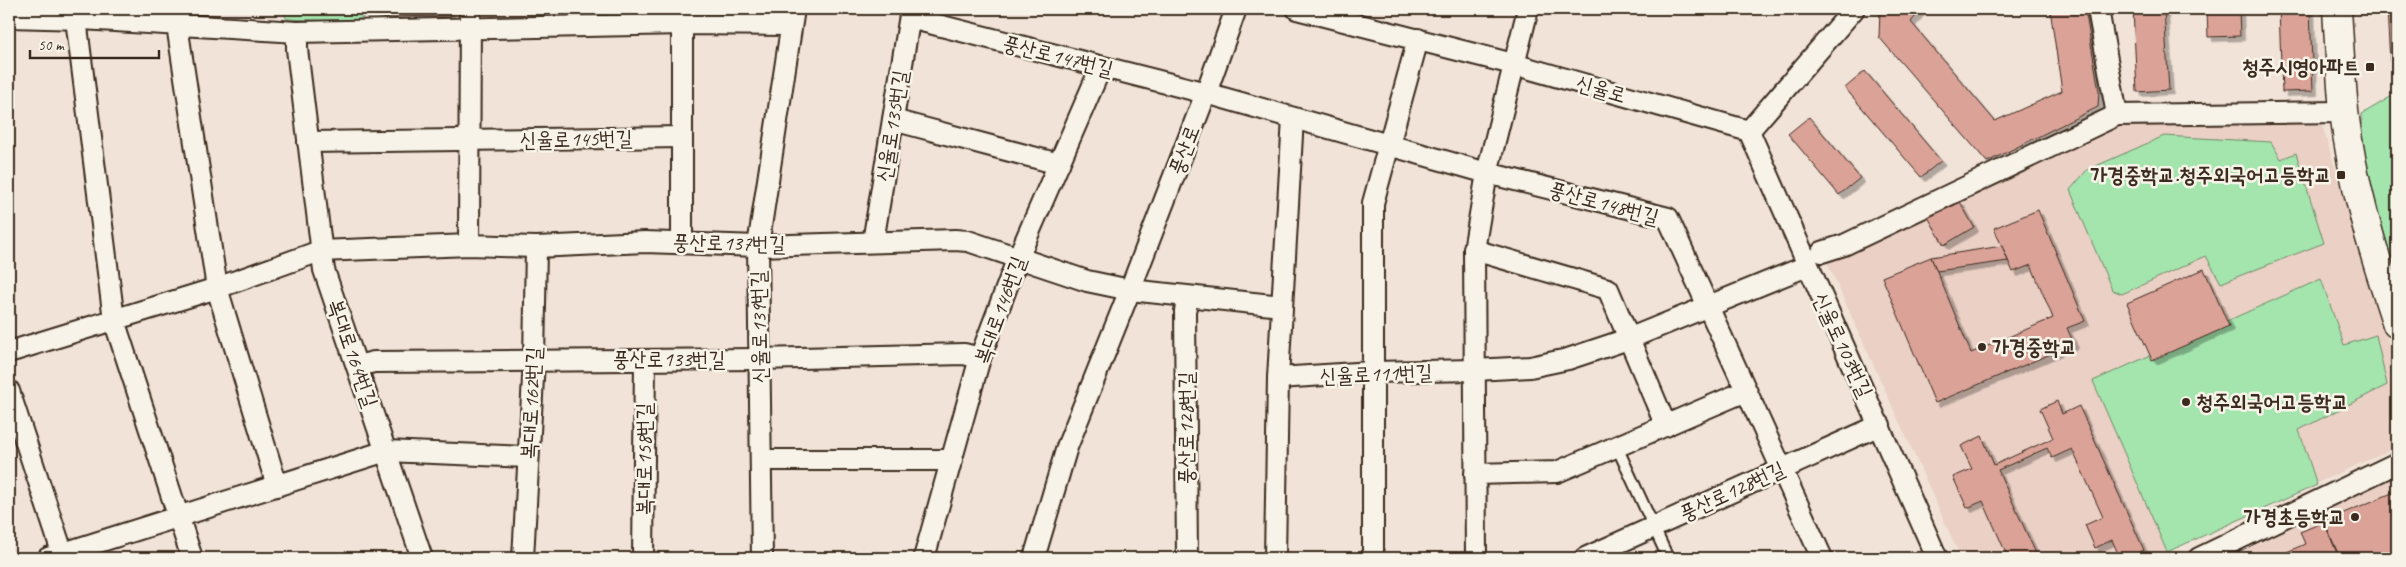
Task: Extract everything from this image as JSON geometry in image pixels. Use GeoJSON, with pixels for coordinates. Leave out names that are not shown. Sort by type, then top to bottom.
{"type":"FeatureCollection","features":[{"type":"Feature","properties":{"kind":"street"},"geometry":{"type":"LineString","coordinates":[[469,245],[470,9]]}},
{"type":"Feature","properties":{"kind":"street","name":"풍산로"},"geometry":{"type":"LineString","coordinates":[[1034,558],[1067,447],[1130,290],[1206,93],[1236,9]]}},
{"type":"Feature","properties":{"kind":"street","name":"신율로"},"geometry":{"type":"LineString","coordinates":[[1297,9],[1359,16],[1418,39],[1749,131]]}},
{"type":"Feature","properties":{"kind":"street"},"geometry":{"type":"LineString","coordinates":[[1476,558],[1474,250],[1487,174],[1528,9]]}},
{"type":"Feature","properties":{"kind":"street"},"geometry":{"type":"LineString","coordinates":[[2098,9],[2117,115]]}},
{"type":"Feature","properties":{"kind":"street"},"geometry":{"type":"LineString","coordinates":[[2337,9],[2344,112],[2372,247],[2397,324]]}},
{"type":"Feature","properties":{"kind":"street"},"geometry":{"type":"LineString","coordinates":[[1749,131],[1846,12]]}},
{"type":"Feature","properties":{"kind":"street","name":"풍산로147번길"},"geometry":{"type":"LineString","coordinates":[[910,13],[1101,67],[1206,93]]}},
{"type":"Feature","properties":{"kind":"street","name":"신율로135번길"},"geometry":{"type":"LineString","coordinates":[[873,242],[910,13]]}},
{"type":"Feature","properties":{"kind":"street"},"geometry":{"type":"LineString","coordinates":[[682,16],[682,243]]}},
{"type":"Feature","properties":{"kind":"street"},"geometry":{"type":"LineString","coordinates":[[9,17],[297,32],[470,29],[682,16],[792,17]]}},
{"type":"Feature","properties":{"kind":"street","name":"신율로139번길"},"geometry":{"type":"LineString","coordinates":[[762,558],[758,246],[792,17]]}},
{"type":"Feature","properties":{"kind":"street"},"geometry":{"type":"LineString","coordinates":[[76,19],[114,320],[192,558]]}},
{"type":"Feature","properties":{"kind":"street"},"geometry":{"type":"LineString","coordinates":[[177,25],[217,288],[278,486]]}},
{"type":"Feature","properties":{"kind":"street","name":"복대로164번길"},"geometry":{"type":"LineString","coordinates":[[297,32],[297,49],[320,251],[324,270],[422,558]]}},
{"type":"Feature","properties":{"kind":"street"},"geometry":{"type":"LineString","coordinates":[[1373,558],[1373,204],[1387,146],[1418,39]]}},
{"type":"Feature","properties":{"kind":"street","name":"복대로146번길"},"geometry":{"type":"LineString","coordinates":[[924,558],[980,358],[1018,260],[1101,67]]}},
{"type":"Feature","properties":{"kind":"street","name":"풍산로148번길"},"geometry":{"type":"LineString","coordinates":[[1206,93],[1487,174],[1668,218],[1822,558]]}},
{"type":"Feature","properties":{"kind":"street"},"geometry":{"type":"LineString","coordinates":[[1822,252],[1844,245],[2117,115],[2344,112]]}},
{"type":"Feature","properties":{"kind":"street"},"geometry":{"type":"LineString","coordinates":[[1275,558],[1279,350],[1293,118]]}},
{"type":"Feature","properties":{"kind":"street"},"geometry":{"type":"LineString","coordinates":[[893,120],[1059,164]]}},
{"type":"Feature","properties":{"kind":"street","name":"신율로103번길"},"geometry":{"type":"LineString","coordinates":[[1749,131],[1807,266],[1880,425],[1938,558]]}},
{"type":"Feature","properties":{"kind":"street","name":"신율로145번길"},"geometry":{"type":"LineString","coordinates":[[308,142],[682,137]]}},
{"type":"Feature","properties":{"kind":"street","name":"풍산로137번길"},"geometry":{"type":"LineString","coordinates":[[9,352],[217,288],[320,251],[469,245],[536,247],[645,242],[758,246],[961,241],[1087,281],[1130,290]]}},
{"type":"Feature","properties":{"kind":"street","name":"복대로162번길"},"geometry":{"type":"LineString","coordinates":[[523,558],[534,360],[536,247]]}},
{"type":"Feature","properties":{"kind":"street"},"geometry":{"type":"LineString","coordinates":[[1474,250],[1608,289],[1666,426]]}},
{"type":"Feature","properties":{"kind":"street","name":"신율로111번길"},"geometry":{"type":"LineString","coordinates":[[1278,378],[1372,372],[1530,367],[1568,359],[1628,339],[1807,266]]}},
{"type":"Feature","properties":{"kind":"street"},"geometry":{"type":"LineString","coordinates":[[1130,290],[1188,298],[1282,306]]}},
{"type":"Feature","properties":{"kind":"street","name":"풍산로128번길"},"geometry":{"type":"LineString","coordinates":[[1187,558],[1186,312],[1188,298]]}},
{"type":"Feature","properties":{"kind":"street","name":"풍산로133번길"},"geometry":{"type":"LineString","coordinates":[[357,366],[374,362],[759,359],[964,354],[980,358]]}},
{"type":"Feature","properties":{"kind":"street","name":"복대로158번길"},"geometry":{"type":"LineString","coordinates":[[644,558],[645,360]]}},
{"type":"Feature","properties":{"kind":"street"},"geometry":{"type":"LineString","coordinates":[[9,391],[58,557],[178,516],[386,451],[528,457]]}},
{"type":"Feature","properties":{"kind":"street"},"geometry":{"type":"LineString","coordinates":[[1475,474],[1557,472],[1746,391]]}},
{"type":"Feature","properties":{"kind":"street","name":"풍산로128번길"},"geometry":{"type":"LineString","coordinates":[[1585,558],[1880,425]]}},
{"type":"Feature","properties":{"kind":"street"},"geometry":{"type":"LineString","coordinates":[[761,460],[952,460]]}},
{"type":"Feature","properties":{"kind":"street"},"geometry":{"type":"LineString","coordinates":[[2199,558],[2397,463]]}},
{"type":"Feature","properties":{"kind":"lane"},"geometry":{"type":"LineString","coordinates":[[1617,447],[1668,558]]}},
{"type":"Feature","properties":{"kind":"shaded area"},"geometry":{"type":"Polygon","coordinates":[[[2321,122],[2397,371],[2397,447],[2150,558],[1961,558],[1827,262],[2118,123],[2321,122]]]}},
{"type":"Feature","properties":{"kind":"shaded area","name":"가경초등학교"},"geometry":{"type":"Polygon","coordinates":[[[2397,476],[2397,558],[2229,558],[2397,476]]]}},
{"type":"Feature","properties":{"kind":"green space"},"geometry":{"type":"Polygon","coordinates":[[[281,9],[363,9],[363,17],[353,22],[287,19],[281,9]]]}},
{"type":"Feature","properties":{"kind":"green space"},"geometry":{"type":"Polygon","coordinates":[[[2397,93],[2397,291],[2362,153],[2362,114],[2397,93]]]}},
{"type":"Feature","properties":{"kind":"green space"},"geometry":{"type":"Polygon","coordinates":[[[2164,136],[2271,142],[2281,159],[2296,153],[2324,243],[2221,283],[2206,256],[2122,294],[2112,290],[2070,190],[2087,170],[2164,136]]]}},
{"type":"Feature","properties":{"kind":"green space"},"geometry":{"type":"Polygon","coordinates":[[[2321,279],[2344,345],[2376,335],[2387,385],[2299,430],[2317,485],[2167,552],[2093,381],[2321,279]]]}},
{"type":"Feature","properties":{"kind":"building"},"geometry":{"type":"Polygon","coordinates":[[[379,9],[450,9],[451,16],[379,17],[379,9]]]}},
{"type":"Feature","properties":{"kind":"building"},"geometry":{"type":"Polygon","coordinates":[[[1880,9],[1921,9],[1911,22],[1995,121],[2062,91],[2050,9],[2085,9],[2099,91],[2098,107],[1987,162],[1879,37],[1880,9]]]}},
{"type":"Feature","properties":{"kind":"building"},"geometry":{"type":"Polygon","coordinates":[[[2133,9],[2164,9],[2169,90],[2137,92],[2133,9]]]}},
{"type":"Feature","properties":{"kind":"building"},"geometry":{"type":"Polygon","coordinates":[[[2207,9],[2239,9],[2240,36],[2208,37],[2207,9]]]}},
{"type":"Feature","properties":{"kind":"building"},"geometry":{"type":"Polygon","coordinates":[[[2279,9],[2310,9],[2313,91],[2282,92],[2279,9]]]}},
{"type":"Feature","properties":{"kind":"building"},"geometry":{"type":"Polygon","coordinates":[[[2387,9],[2397,9],[2397,61],[2390,62],[2387,9]]]}},
{"type":"Feature","properties":{"kind":"building"},"geometry":{"type":"Polygon","coordinates":[[[1865,71],[1941,161],[1921,177],[1845,88],[1865,71]]]}},
{"type":"Feature","properties":{"kind":"building"},"geometry":{"type":"Polygon","coordinates":[[[1809,117],[1860,178],[1839,195],[1788,134],[1809,117]]]}},
{"type":"Feature","properties":{"kind":"building"},"geometry":{"type":"Polygon","coordinates":[[[1959,200],[1974,227],[1944,245],[1928,217],[1959,200]]]}},
{"type":"Feature","properties":{"kind":"building","name":"가경중학교"},"geometry":{"type":"Polygon","coordinates":[[[2038,210],[2085,321],[2067,328],[2074,344],[1935,403],[1882,277],[1931,257],[1971,353],[2053,318],[2031,265],[2013,272],[1994,228],[2038,210]]]}},
{"type":"Feature","properties":{"kind":"building"},"geometry":{"type":"Polygon","coordinates":[[[2002,246],[2008,261],[1937,271],[1931,257],[2002,246]]]}},
{"type":"Feature","properties":{"kind":"building"},"geometry":{"type":"Polygon","coordinates":[[[2204,269],[2229,326],[2152,360],[2127,303],[2204,269]]]}},
{"type":"Feature","properties":{"kind":"building"},"geometry":{"type":"Polygon","coordinates":[[[2057,401],[2062,414],[2079,406],[2144,550],[2127,558],[2120,558],[2112,540],[2095,548],[2085,525],[2103,517],[2072,449],[2052,458],[2047,448],[1998,470],[2038,558],[2008,558],[1983,501],[1967,508],[1953,477],[1972,469],[1961,446],[1982,436],[1994,465],[2053,438],[2040,409],[2057,401]]]}},
{"type":"Feature","properties":{"kind":"building"},"geometry":{"type":"Polygon","coordinates":[[[2397,491],[2397,558],[2340,558],[2324,521],[2397,491]]]}},
{"type":"Feature","properties":{"kind":"building"},"geometry":{"type":"Polygon","coordinates":[[[2324,522],[2339,558],[2273,558],[2305,544],[2300,532],[2324,522]]]}},
{"type":"Feature","properties":{"kind":"place","name":"청주시영아파트"},"geometry":{"type":"Point","coordinates":[2370,67]}},
{"type":"Feature","properties":{"kind":"place","name":"가경중학교.청주외국어고등학교"},"geometry":{"type":"Point","coordinates":[2341,175]}},
{"type":"Feature","properties":{"kind":"place","name":"가경중학교"},"geometry":{"type":"Point","coordinates":[1982,347]}},
{"type":"Feature","properties":{"kind":"place","name":"청주외국어고등학교"},"geometry":{"type":"Point","coordinates":[2186,402]}},
{"type":"Feature","properties":{"kind":"place","name":"가경초등학교"},"geometry":{"type":"Point","coordinates":[2355,517]}}]}
